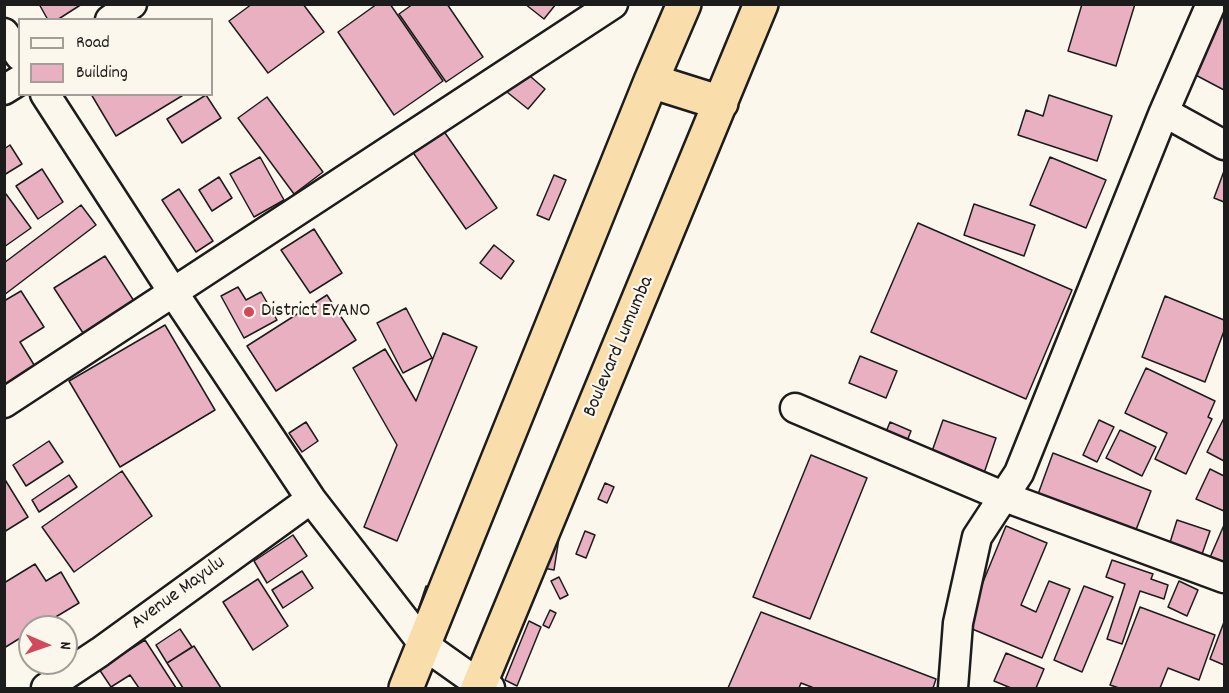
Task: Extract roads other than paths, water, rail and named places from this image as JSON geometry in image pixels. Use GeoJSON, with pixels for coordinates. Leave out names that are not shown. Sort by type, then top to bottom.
{"type":"FeatureCollection","features":[{"type":"Feature","properties":{"kind":"highway"},"geometry":{"type":"LineString","coordinates":[[406,688],[684,4]]}},
{"type":"Feature","properties":{"kind":"highway","name":"Boulevard Lumumba"},"geometry":{"type":"LineString","coordinates":[[482,687],[761,4]]}},
{"type":"Feature","properties":{"kind":"highway"},"geometry":{"type":"LineString","coordinates":[[651,81],[721,103]]}},
{"type":"Feature","properties":{"kind":"street"},"geometry":{"type":"LineString","coordinates":[[113,18],[132,4]]}},
{"type":"Feature","properties":{"kind":"street"},"geometry":{"type":"LineString","coordinates":[[4,403],[614,4]]}},
{"type":"Feature","properties":{"kind":"street"},"geometry":{"type":"LineString","coordinates":[[953,688],[958,623],[977,537],[1005,497],[1024,462],[1164,112],[1211,4]]}},
{"type":"Feature","properties":{"kind":"street"},"geometry":{"type":"LineString","coordinates":[[4,33],[18,53]]}},
{"type":"Feature","properties":{"kind":"street"},"geometry":{"type":"LineString","coordinates":[[4,90],[18,81]]}},
{"type":"Feature","properties":{"kind":"street"},"geometry":{"type":"LineString","coordinates":[[46,96],[311,499],[424,645],[482,687]]}},
{"type":"Feature","properties":{"kind":"street"},"geometry":{"type":"LineString","coordinates":[[1164,112],[1224,145]]}},
{"type":"Feature","properties":{"kind":"street"},"geometry":{"type":"LineString","coordinates":[[795,408],[1005,497],[1224,578]]}},
{"type":"Feature","properties":{"kind":"street","name":"Avenue Mayulu"},"geometry":{"type":"LineString","coordinates":[[46,688],[100,652],[311,499]]}},
{"type":"Feature","properties":{"kind":"place","name":"District EYANO"},"geometry":{"type":"Point","coordinates":[249,312]}}]}
